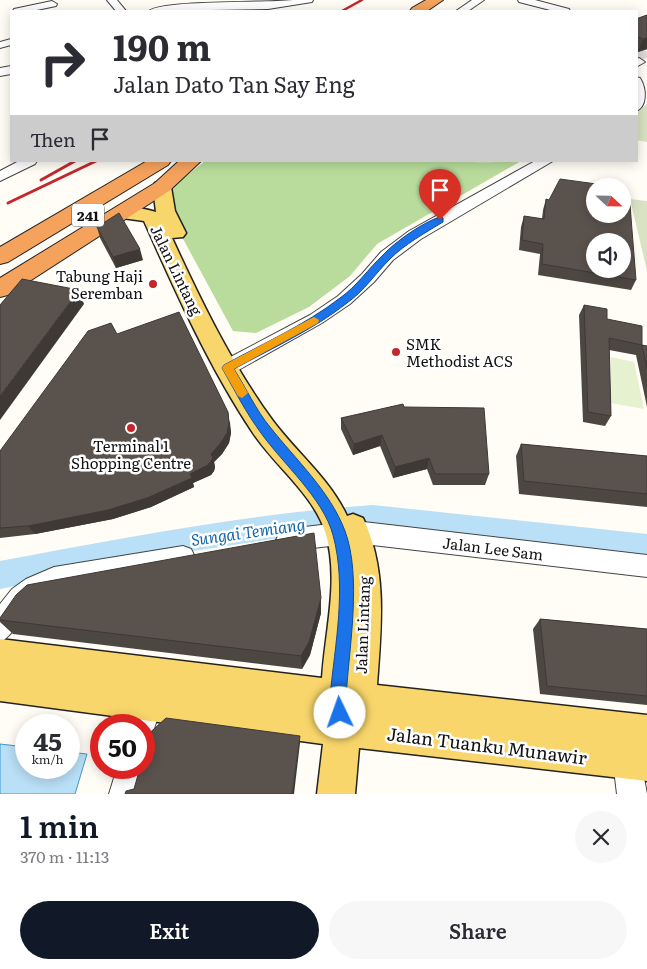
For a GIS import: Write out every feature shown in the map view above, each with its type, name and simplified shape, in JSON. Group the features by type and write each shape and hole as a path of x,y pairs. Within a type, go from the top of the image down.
{"highway":[{"path":"419,10 436,0"},
{"path":"431,10 448,0"},
{"name":"241","path":"0,257 159,162"},
{"name":"241","path":"0,269 174,162"},
{"path":"0,289 162,187 190,162"}],"main road":[{"name":"Jalan Lintang","path":"162,187 162,204 169,237 190,300 233,365 264,428 340,518 363,562 365,598 346,708 336,794"},
{"name":"Jalan Lintang","path":"122,213 143,214 152,217 169,237"},
{"name":"Jalan Tuanku Munawir","path":"0,655 346,708 636,773"},
{"name":"Jalan Tuanku Munawir","path":"0,684 145,714 346,708 647,733"}],"street":[{"path":"159,10 197,3 221,9 308,0"},
{"path":"464,10 479,0"},
{"path":"523,0 556,10 567,0"},
{"path":"24,10 53,5"},
{"path":"0,177 28,162"},
{"path":"233,365 316,319 344,300 368,278 387,256 415,235 544,162"},
{"name":"Jalan Lee Sam","path":"267,544 340,518 647,566"},
{"path":"0,630 9,612 24,593 54,578 209,553"},
{"path":"124,794 128,779"}],"green space":[{"path":"647,104 647,142 638,140 638,112"},
{"path":"204,162 519,162 377,244 350,276 309,307 256,333 233,331 162,200 167,191"},
{"path":"631,199 647,201 647,271 631,203"},
{"path":"611,357 634,362 644,409 610,403"}],"water":[{"path":"0,744 15,746 15,779 80,779 75,794 0,794"},
{"path":"80,753 87,754 80,777"}],"building":[{"path":"647,15 647,38 638,37 638,18"},
{"path":"560,179 586,183 586,223 631,223 631,218 636,280 624,278 631,278 631,233 586,233 586,271 542,264 543,244 522,240 524,216 544,219 546,199 549,200"},
{"path":"119,213 140,249 113,257 97,227"},
{"path":"22,279 79,290 0,396 0,305"},
{"path":"584,305 607,309 607,319 642,326 642,345 609,338 611,416 588,412"},
{"name":"Terminal 1 Shopping Centre","path":"179,312 228,412 229,423 227,433 211,454 213,458 208,465 190,474 192,478 147,498 108,510 28,526 0,528 0,451 88,331 111,323 117,334"},
{"path":"642,345 647,346 647,368"},
{"path":"403,404 404,407 484,408 489,474 435,474 429,458 395,467 382,435 354,444 341,418"},
{"path":"521,444 647,456 647,494 524,481"},
{"path":"314,533 321,598 309,642 301,656 0,620 16,595 27,585"},
{"path":"540,619 647,629 647,696 547,686"},
{"path":"166,718 300,736 292,794 125,794 126,791 134,789 137,779 155,779 155,728"}],"waterway":[{"name":"Sungai Temiang","path":"0,575 174,541 304,522 373,517 647,547"}],"tunnel":[{"path":"638,56 647,51"}],"railway":[{"path":"344,10 362,0"},
{"path":"41,180 73,162"},
{"path":"8,203 94,162"}],"slow traffic":[{"path":"242,393 228,368 314,320"}],"place":[{"name":"Tabung Haji Seremban","path":"153,284"},
{"name":"SMK Methodist ACS","path":"396,352"},
{"name":"Terminal 1 Shopping Centre","path":"131,428"}],"route":[{"path":"340,713 338,697 346,596 346,563 339,532 324,502 264,428 246,402 228,368 316,319 344,300 368,278 387,256 415,235 440,220"}]}
